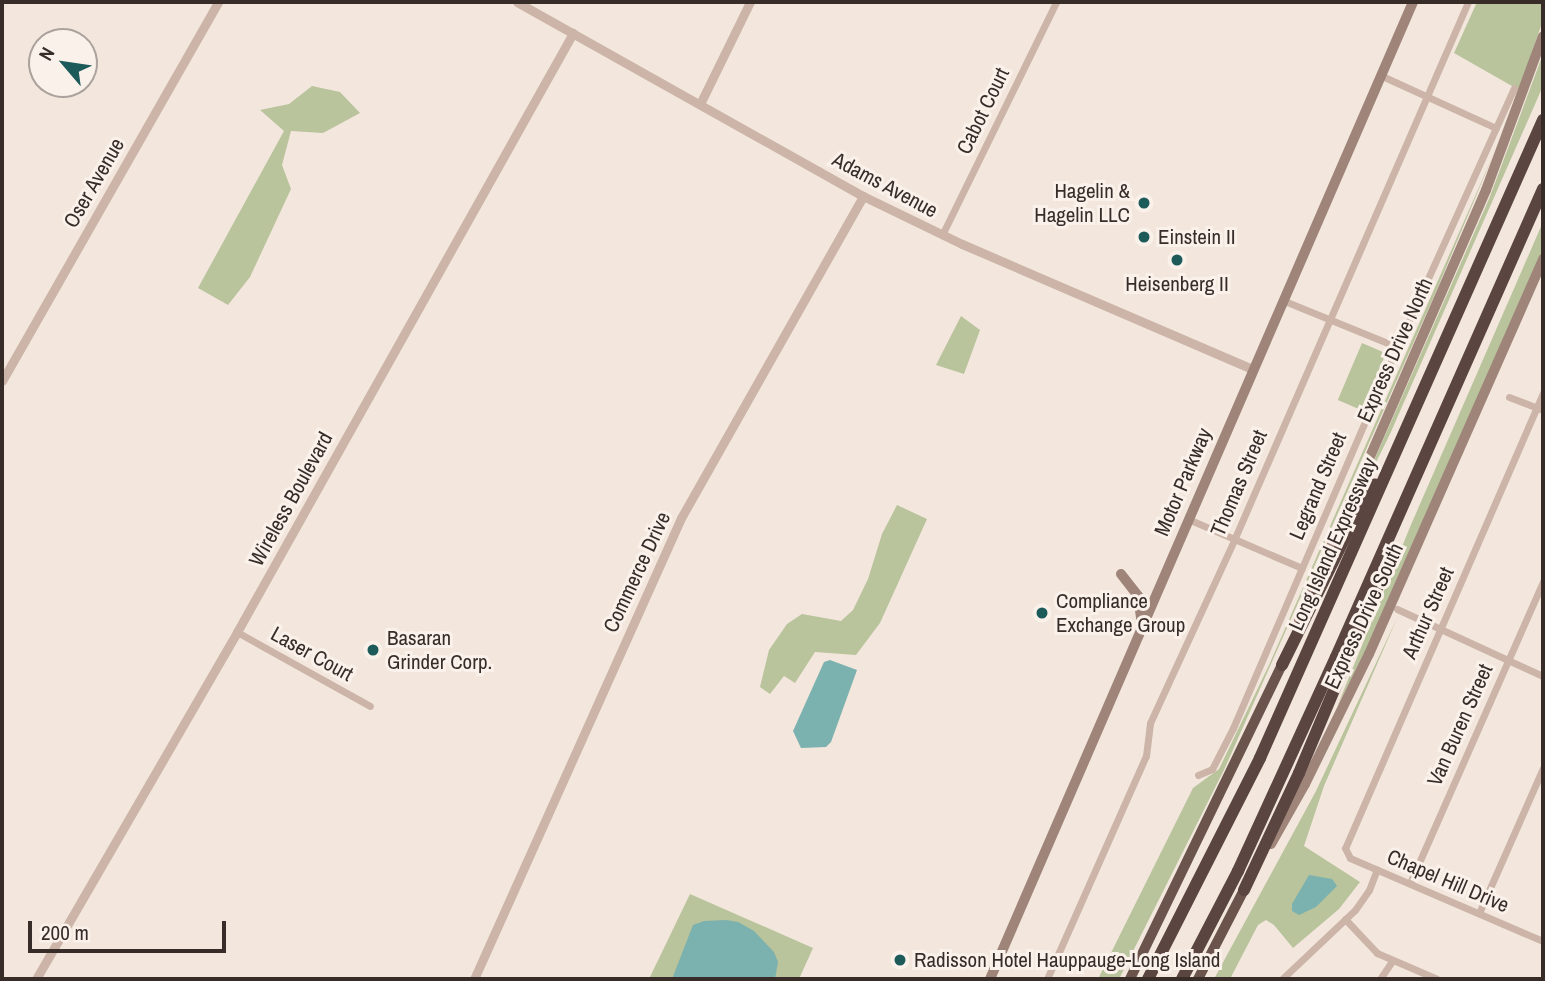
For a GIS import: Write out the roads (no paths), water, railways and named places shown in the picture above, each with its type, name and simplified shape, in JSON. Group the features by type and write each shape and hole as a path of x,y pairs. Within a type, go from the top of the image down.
{"highway":[{"name":"Long Island Expressway","path":"1148,979 1260,758 1543,120"},
{"path":"1182,979 1238,871 1543,190"},
{"path":"1282,665 1365,498 1386,470"},
{"path":"1244,890 1294,785 1379,584 1402,505"},
{"name":"Express Drive North","path":"1130,979 1282,665"},
{"name":"Express Drive South","path":"1198,979 1244,890"}],"main road":[{"name":"Motor Parkway","path":"990,979 1413,2"},
{"name":"Express Drive North","path":"1282,665 1308,596 1486,190 1543,36"},
{"name":"Express Drive South","path":"1244,890 1300,794 1359,675 1543,259"},
{"path":"1121,574 1139,600 1142,625"}],"street":[{"name":"Oser Avenue","path":"2,381 218,2"},
{"name":"Adams Avenue","path":"517,2 863,196 942,235 1252,369"},
{"path":"700,104 750,2"},
{"name":"Cabot Court","path":"942,235 1056,2"},
{"name":"Thomas Street","path":"1047,979 1146,756 1150,723 1234,540 1468,2"},
{"name":"Wireless Boulevard","path":"36,979 237,632 573,33"},
{"path":"1382,76 1496,128"},
{"name":"Legrand Street","path":"1198,775 1212,769 1233,729 1397,347 1514,89"},
{"name":"Commerce Drive","path":"474,979 681,518 863,196"},
{"path":"1282,300 1397,347"},
{"name":"Arthur Street","path":"1345,848 1540,409 1543,393"},
{"path":"1509,397 1540,409"},
{"path":"1188,519 1302,568"},
{"name":"Van Buren Street","path":"1410,883 1543,581"},
{"path":"1397,609 1543,676"},
{"name":"Laser Court","path":"237,632 370,706"},
{"path":"1479,913 1543,768"},
{"name":"Chapel Hill Drive","path":"1345,848 1350,858 1543,941"},
{"path":"1283,979 1363,901 1377,869"},
{"path":"1345,919 1377,953 1437,979"},
{"path":"1380,979 1392,961"}],"water":[{"path":"830,660 857,670 831,742 826,747 801,748 793,731 824,662"},
{"path":"1309,875 1332,879 1337,886 1316,907 1299,915 1292,911 1292,904"},
{"path":"704,921 738,922 754,931 774,952 778,962 775,979 672,979 693,925"}],"place":[{"name":"Hagelin & Hagelin LLC","path":"1144,203"},
{"name":"Einstein II","path":"1144,237"},
{"name":"Heisenberg II","path":"1177,260"},
{"name":"Compliance Exchange Group","path":"1042,613"},
{"name":"Basaran Grinder Corp.","path":"373,650"},
{"name":"Radisson Hotel Hauppauge-Long Island","path":"900,960"}]}
